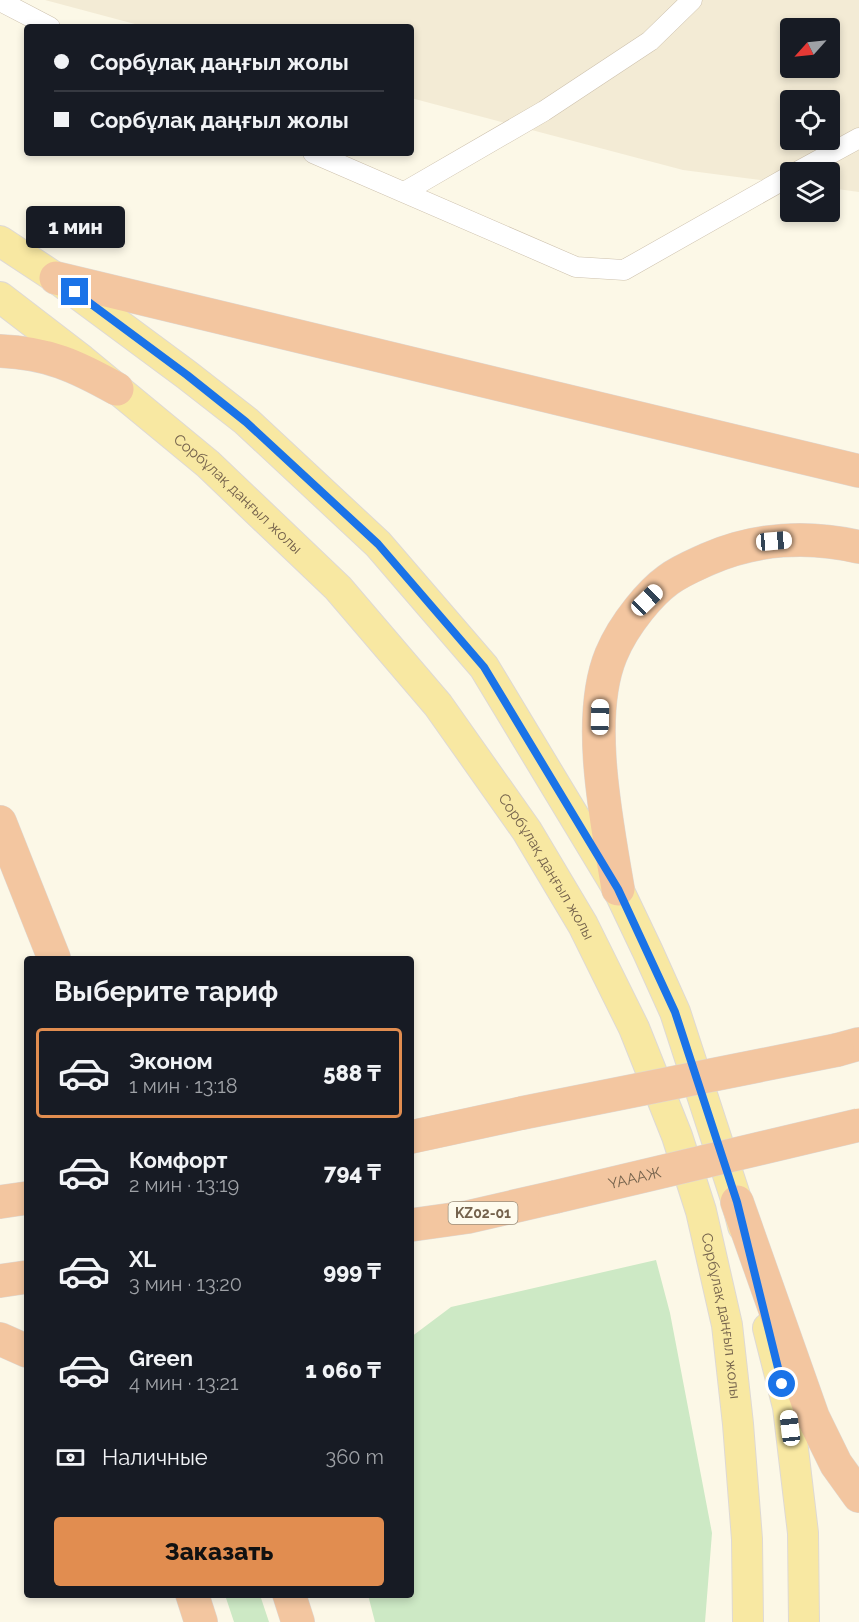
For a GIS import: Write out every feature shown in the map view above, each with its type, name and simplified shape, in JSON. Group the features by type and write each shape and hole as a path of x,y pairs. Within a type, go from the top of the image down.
{"highway":[{"path":"56,278 859,471"},
{"path":"0,351 26,352 55,359 78,368 117,389"},
{"path":"618,889 603,795 600,698 610,657 624,627 668,580 728,550 761,542 787,540 819,541 859,547"},
{"path":"0,822 53,956"},
{"path":"427,1130 848,1047"},
{"name":"ҮАААЖ","path":"414,1225 468,1217 859,1125"},
{"path":"0,1202 24,1198"},
{"path":"737,1202 813,1417 836,1464 859,1496"},
{"path":"414,1242 468,1217"},
{"path":"0,1281 24,1277"},
{"path":"0,1339 24,1350"},
{"path":"193,1598 201,1622"},
{"path":"290,1598 298,1622"}],"main road":[{"path":"4,243 56,278 187,375 246,422 378,544 484,667 618,889 675,1012 737,1202 788,1407 803,1533 804,1622"},
{"path":"0,282 8,280 15,272 16,262 4,243"},
{"name":"Сорбұлақ даңғыл жолы","path":"0,297 208,464 338,588 438,705 526,831 583,925 634,1028 677,1136 701,1211 727,1325 747,1539 748,1622"}],"street":[{"path":"406,192 544,111 650,41 692,0"},
{"path":"0,1 44,24"},
{"path":"815,162 859,138"},
{"path":"320,156 576,267 624,270 780,182"}],"shaded area":[{"path":"45,0 859,0 859,192 840,189 840,162 780,162 780,183 683,170 414,99 414,24 135,24"}],"green space":[{"path":"656,1260 670,1313 712,1533 705,1622 375,1622 369,1598 414,1598 414,1335 451,1307"},
{"path":"226,1598 261,1598 269,1622 234,1622"}],"route":[{"path":"75,292 246,422 378,544 484,667 618,889 675,1012 737,1202 782,1384"}]}
